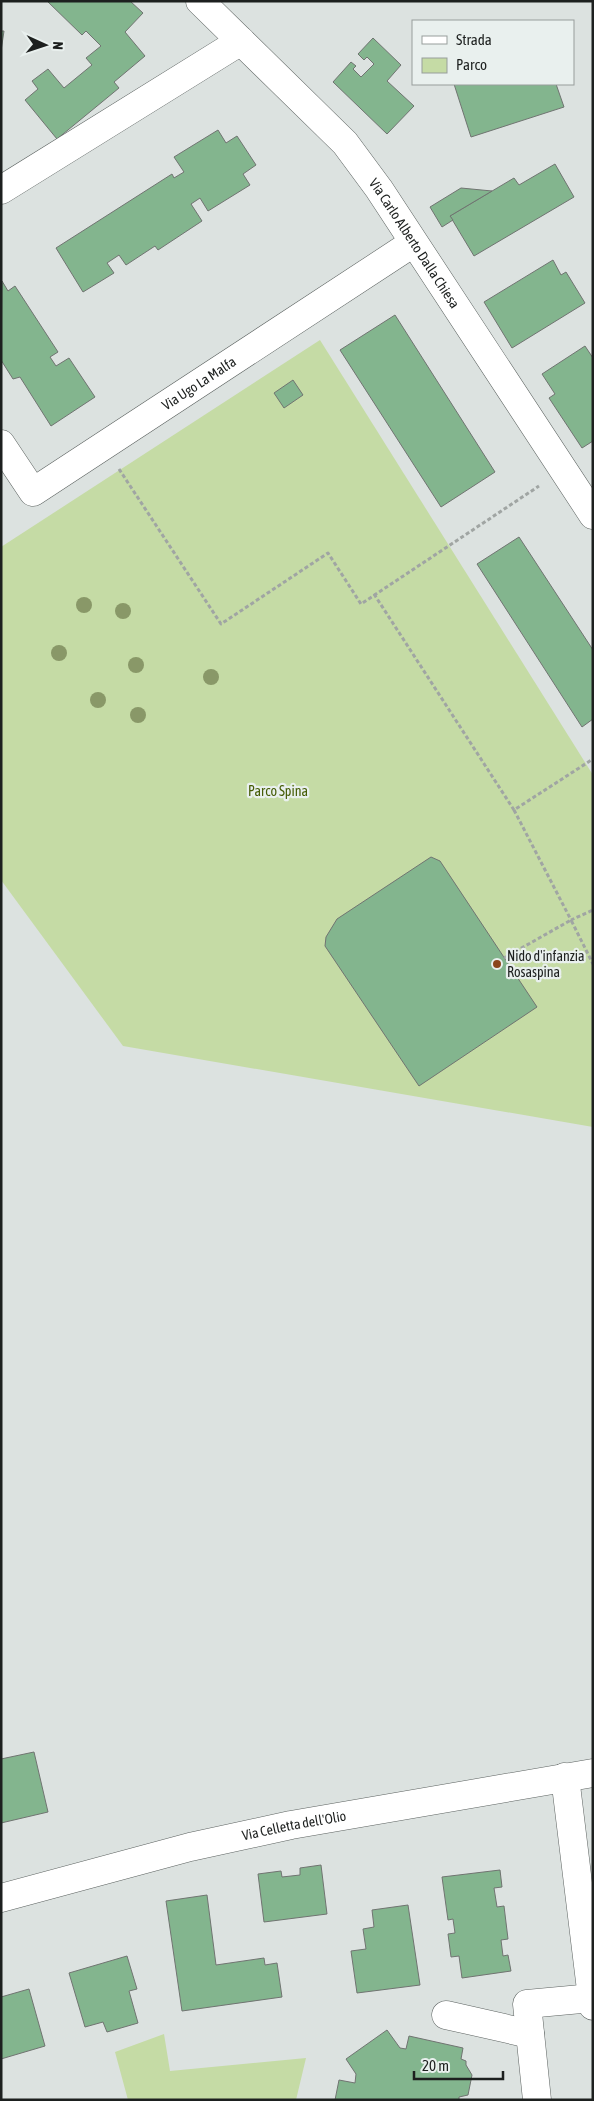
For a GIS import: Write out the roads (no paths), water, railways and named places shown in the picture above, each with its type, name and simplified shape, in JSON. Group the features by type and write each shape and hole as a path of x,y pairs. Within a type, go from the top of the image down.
{"street":[{"name":"Via Carlo Alberto Dalla Chiesa","path":"200,1 345,143 379,188 593,515"},
{"path":"1,190 241,41"},
{"name":"Via Ugo La Malfa","path":"1,444 33,492 413,242"},
{"name":"Via Celletta dell'Olio","path":"1,1898 190,1847 291,1825 593,1773"},
{"path":"537,2100 527,2004 592,2002 590,1960 565,1777"},
{"path":"446,2015 530,2034"}],"place":[{"name":"Nido d'infanzia Rosaspina","path":"497,964"}],"park label":[{"name":"Parco Spina","path":"278,791"}]}
